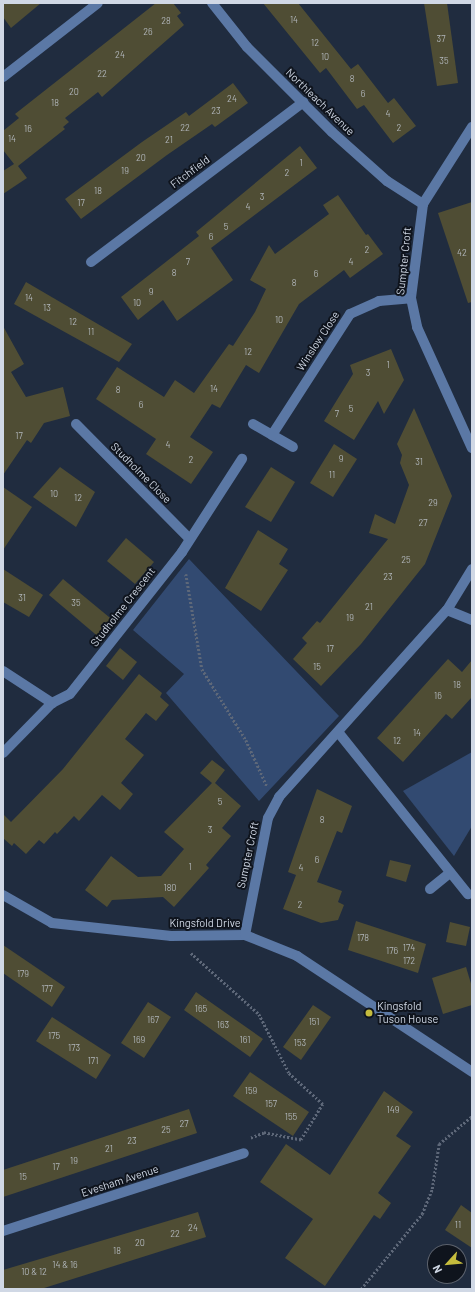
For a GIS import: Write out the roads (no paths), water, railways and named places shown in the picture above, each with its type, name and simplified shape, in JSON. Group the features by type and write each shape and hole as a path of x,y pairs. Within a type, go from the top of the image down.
{"street":[{"path":"3,77 98,3"},
{"name":"Northleach Avenue","path":"212,3 247,47 303,102 387,181 423,204"},
{"name":"Fitchfield","path":"91,262 303,102"},
{"name":"Sumpter Croft","path":"472,127 469,142 444,166 423,204 411,298 418,327 469,428 472,448"},
{"name":"Winslow Close","path":"272,435 350,314 379,301 411,298"},
{"name":"Studholme Close","path":"76,424 189,538"},
{"path":"253,424 293,447"},
{"name":"Studholme Crescent","path":"3,753 52,703 70,694 173,562 242,459"},
{"name":"Sumpter Croft","path":"245,935 268,818 279,797 447,610 472,570"},
{"path":"447,610 472,620"},
{"path":"3,671 52,703"},
{"path":"338,732 468,894"},
{"path":"430,889 450,873"},
{"name":"Kingsfold Drive","path":"3,895 52,923 171,936 245,935 297,956 472,1072"},
{"name":"Evesham Avenue","path":"3,1232 244,1153"}],"place":[{"name":"Kingsfold Tuson House","path":"369,1013"}]}
